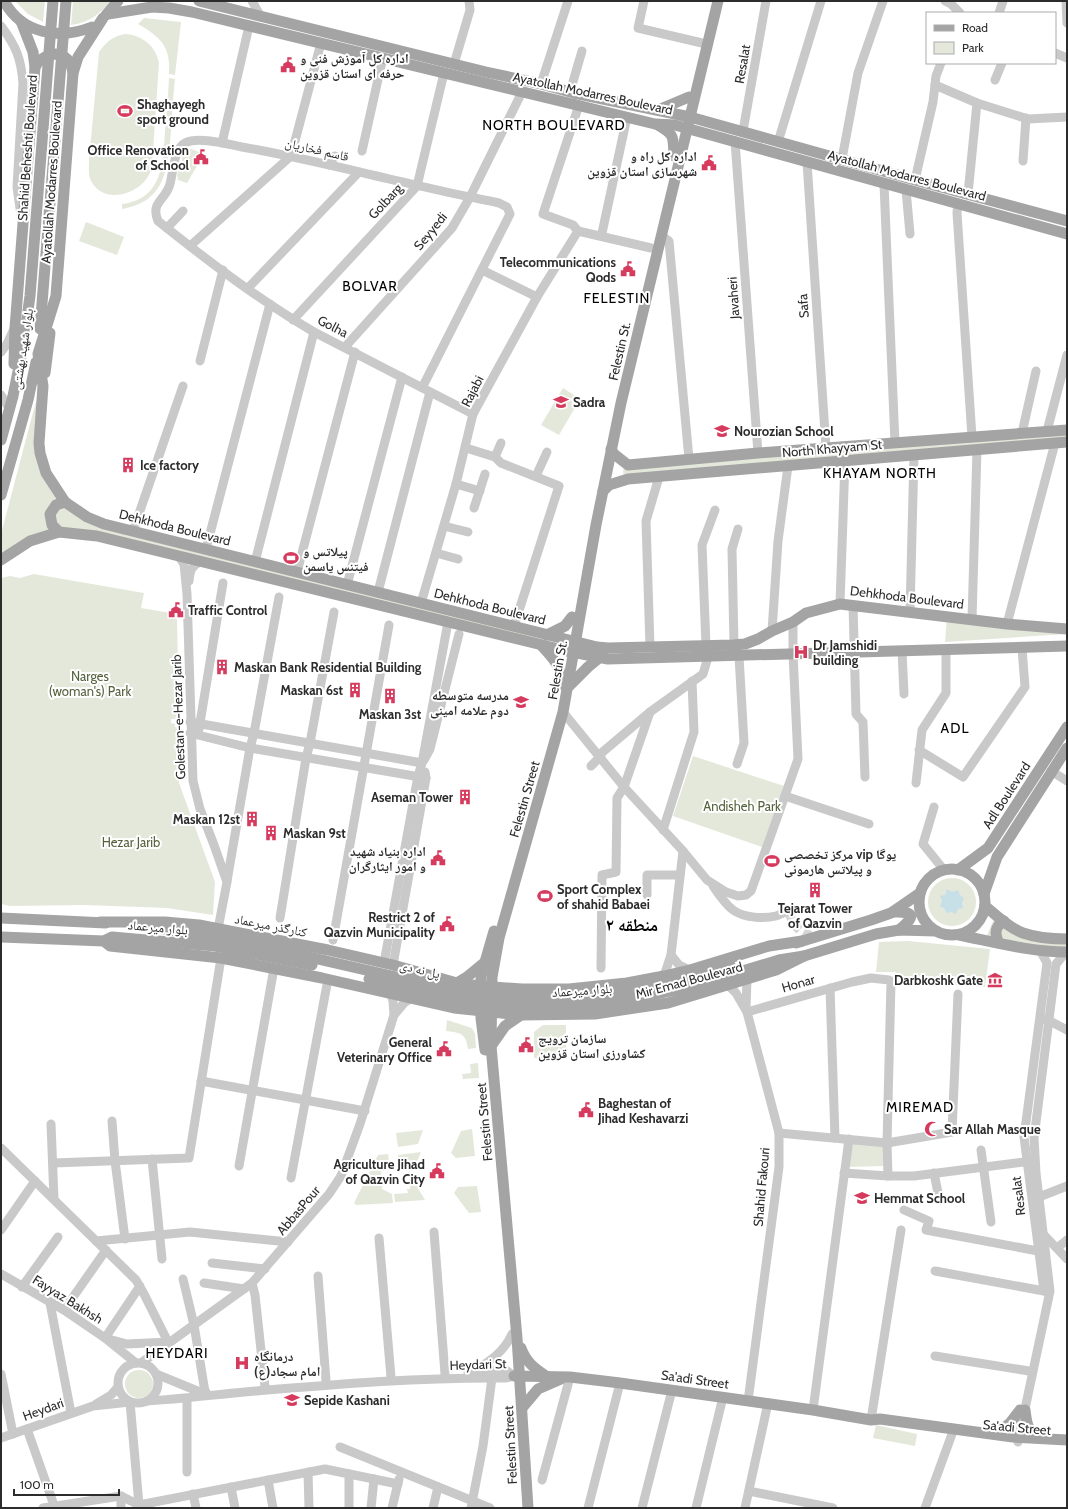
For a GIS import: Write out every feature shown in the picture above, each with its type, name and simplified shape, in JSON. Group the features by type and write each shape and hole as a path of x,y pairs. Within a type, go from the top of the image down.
{"main road":[{"name":"بلوار شهید بهشتی","path":"1,440 13,396 23,346 30,296 53,1"},
{"name":"بلوار شهید بهشتی","path":"1,495 28,400 38,354 66,1"},
{"path":"4,3 21,21 32,28 42,32 64,34 79,32 92,27 106,16 118,1"},
{"path":"150,1 169,8"},
{"name":"Ayatollah Modarres Boulevard","path":"200,1 541,84 607,111 655,124 712,122 915,180 1062,219"},
{"name":"Felestin St.","path":"561,711 608,431 651,248 687,123 702,43 713,1"},
{"name":"Felestin St.","path":"692,97 718,1"},
{"name":"Ayatollah Modarres Boulevard","path":"38,354 56,296 73,73 78,57 106,16 152,7 169,8 249,26 383,57 522,92 657,110 708,134 1062,233"},
{"path":"13,396 15,328 35,67 34,52 21,21"},
{"path":"35,67 38,60 45,56 62,56 70,62 73,73"},
{"path":"657,110 692,97 712,122"},
{"path":"607,111 644,111 687,123 756,135"},
{"path":"655,124 669,131 673,136 677,156"},
{"path":"677,156 694,140 708,134"},
{"name":"Felestin St.","path":"576,617 611,449 661,235 677,156"},
{"path":"851,162 856,169 851,174"},
{"path":"1062,219 1051,220 1050,224 1062,233"},
{"path":"43,386 56,296"},
{"name":"Dehkhoda Boulevard","path":"38,354 43,386 38,435 40,453 46,473 65,502 87,517 104,524 547,635 599,658 615,659 707,651 745,644 793,622 806,613 840,604 1007,624 1067,629"},
{"name":"North Khayyam St","path":"628,465 758,453 1067,430"},
{"name":"North Khayyam St","path":"603,491 609,485 628,479 1067,442"},
{"path":"611,449 614,454 628,465 624,468 623,472 624,477 628,479"},
{"path":"59,532 51,524 50,514 56,505 65,502"},
{"name":"Dehkhoda Boulevard","path":"1,560 30,541 59,532 97,536 540,644 597,647 650,647 707,651 739,656 1067,646"},
{"path":"547,635 565,626 576,617 586,635 597,647"},
{"path":"1028,647 1067,642"},
{"path":"540,644 560,669 566,686 599,658"},
{"name":"Felestin Street","path":"526,1490 522,1477 517,1376 491,1046 486,1012 484,963 561,711"},
{"name":"Felestin Street","path":"485,987 561,711"},
{"name":"Adl Boulevard","path":"958,870 988,848 1067,727"},
{"name":"Adl Boulevard","path":"984,894 997,856 1067,748"},
{"path":"944,870 958,870 970,874 979,883 984,894 985,906 982,916 968,931 947,935 936,931 928,924 922,915 919,904 920,893 929,878 944,870"},
{"name":"Mir Emad Boulevard","path":"486,1012 591,987 627,984 664,976 690,970 769,946 802,941 893,912 920,893"},
{"path":"985,906 1004,921 1023,932 1049,938 1067,939"},
{"path":"893,912 906,912 911,916 910,920 899,930"},
{"name":"بلوار میرعماد","path":"1,918 100,922 141,926 209,936 277,949 311,961"},
{"path":"999,943 996,937 996,931 999,925 1004,921"},
{"name":"کنارگذر میرعماد","path":"100,922 165,922 218,929 328,950 458,983 485,987"},
{"name":"Mir Emad Boulevard","path":"485,987 523,1002 589,1014 631,1009 668,1003 728,985 776,970 804,956 876,934 899,930 936,931"},
{"path":"958,934 1040,950 1066,952"},
{"name":"بلوار میرعماد","path":"1,937 104,941 112,937 215,946 311,961"},
{"path":"104,941 110,946 221,958 328,979 454,1008 486,1012"},
{"name":"بلوار میرعماد","path":"523,1002 594,996 660,986 691,978 776,951 802,941"},
{"name":"بلوار میرعماد","path":"523,1002 580,1006 630,1000 693,986 779,960 804,956"},
{"name":"پل نه دی","path":"311,961 457,991 523,1002"},
{"path":"454,1008 464,1004 469,996 467,991 458,983 468,977 484,963"},
{"path":"491,1046 523,1002"},
{"path":"454,1008 463,1012 472,1019 483,1033"},
{"name":"Felestin Street","path":"486,1012 483,1033 514,1336"},
{"path":"514,1336 529,1364 546,1376"},
{"name":"Felestin Street","path":"517,1376 522,1408 527,1476 526,1490"},
{"name":"Sa'adi Street","path":"517,1376 568,1377 620,1383 813,1410 872,1420 880,1419 996,1434 1016,1440 1067,1440"},
{"path":"522,1408 538,1389 552,1381 568,1377"},
{"path":"996,1434 1023,1410 1028,1428 1031,1432 1044,1439"},
{"name":"Sa'adi Street","path":"872,1420 880,1425 952,1434 1067,1444"},
{"path":"526,1490 528,1508"}],"street":[{"path":"252,1 261,17"},
{"path":"454,64 470,10 469,1"},
{"path":"541,84 568,1"},
{"path":"644,1 638,28 702,43"},
{"name":"Resalat","path":"743,131 766,1"},
{"path":"778,142 821,1"},
{"path":"851,162 858,73 883,1"},
{"path":"1000,12 1003,1"},
{"path":"1066,1 1067,23"},
{"path":"949,2 958,12"},
{"path":"1,26 12,41 22,68 23,83 17,187 23,224"},
{"path":"222,144 249,26"},
{"path":"190,246 291,156 321,43"},
{"path":"582,51 574,98 543,214 573,225 578,231 651,248"},
{"path":"1056,53 1067,58"},
{"path":"362,150 383,57"},
{"path":"915,180 941,64"},
{"path":"994,80 1002,64"},
{"name":"Golbarg","path":"294,320 417,186 444,73"},
{"path":"935,85 977,103 1026,118 1067,116"},
{"name":"Seyyedi","path":"345,347 452,228 470,197 522,92"},
{"path":"968,194 977,103"},
{"path":"602,233 628,117"},
{"path":"1023,161 1026,118"},
{"name":"قاسم فخاریان","path":"155,208 170,187 178,149 183,143 189,141 210,141 291,156 417,186 499,203 507,207 510,214 482,270"},
{"name":"Javaheri","path":"735,141 758,453"},
{"path":"329,165 336,156"},
{"name":"Safa","path":"807,162 826,448"},
{"path":"248,288 359,172"},
{"path":"884,184 895,443"},
{"path":"906,190 910,234"},
{"path":"958,203 957,213 972,437"},
{"name":"Golha","path":"155,208 158,221 190,246 294,320 314,332 473,414"},
{"path":"167,228 183,211"},
{"name":"Rajabi","path":"421,603 466,448 473,414 537,297 578,231"},
{"path":"661,235 669,241 690,459"},
{"path":"200,361 223,270"},
{"path":"378,592 426,390 482,270 537,297"},
{"path":"206,549 270,304"},
{"path":"1,352 15,328"},
{"path":"255,562 314,332"},
{"path":"297,572 355,352"},
{"path":"1047,431 1067,355"},
{"path":"1022,433 1036,371"},
{"path":"347,585 402,377"},
{"path":"133,531 182,386"},
{"path":"1,395 9,408"},
{"path":"495,457 501,443"},
{"path":"1007,624 1055,443"},
{"path":"466,448 495,457 501,463 559,486 514,626"},
{"path":"972,619 978,450"},
{"path":"536,476 547,452"},
{"path":"910,612 914,455"},
{"path":"840,604 845,461"},
{"path":"772,631 778,541 788,466"},
{"path":"474,508 485,474"},
{"path":"650,647 646,521 659,477"},
{"path":"456,484 480,491"},
{"path":"591,766 600,756 650,712 703,674 707,651 702,545 715,510"},
{"path":"444,526 468,532"},
{"path":"734,645 732,549 738,528"},
{"path":"436,553 458,560"},
{"path":"179,556 184,564 187,594"},
{"path":"187,594 191,570 200,562"},
{"path":"223,583 200,724 194,734 250,748 422,777"},
{"name":"Golestan-e-Hezar Jarib","path":"187,594 190,722 194,734 193,781 200,809 227,882 218,929"},
{"path":"227,882 250,748 279,597"},
{"path":"853,605 853,652 856,714 863,722 865,777"},
{"path":"280,918 306,758 334,612"},
{"path":"388,964 422,777 422,763 448,622"},
{"path":"561,711 600,756 624,787 683,851 707,880 726,892 738,896 746,895 751,891 798,759 793,622"},
{"path":"333,940 389,624"},
{"path":"422,763 430,749 459,634"},
{"path":"920,750 963,777 1025,687 1028,647"},
{"path":"916,783 922,730 946,693 946,650"},
{"path":"902,651 904,694"},
{"path":"737,764 744,743 739,656"},
{"path":"663,830 694,732 692,681"},
{"path":"601,968 602,876 616,872 617,798 624,787 650,712"},
{"path":"190,722 422,763"},
{"path":"1051,771 1067,781"},
{"path":"786,796 869,824"},
{"path":"934,807 924,844 944,870"},
{"path":"664,976 671,955 683,851"},
{"path":"647,895 647,875 680,875"},
{"path":"710,882 724,902 735,912 754,917 766,918 777,916 788,911"},
{"name":"Resalat","path":"1040,950 1047,963 1044,1019"},
{"name":"Resalat","path":"1016,1440 1050,1291 1039,1197 1024,1137 1044,1019 1056,964 1066,952"},
{"path":"671,955 680,966 690,970"},
{"path":"53,1163 188,1158 221,958"},
{"path":"239,1166 274,968"},
{"name":"Honar","path":"747,1012 871,978 889,980 891,982 887,1143"},
{"path":"290,1178 328,979"},
{"path":"747,979 747,1012"},
{"name":"Shahid Fakouri","path":"728,985 736,993 747,1012 779,1133 779,1167 748,1401"},
{"path":"830,988 835,1138"},
{"path":"391,994 394,1015"},
{"path":"779,1133 887,1143 952,1132 958,994"},
{"path":"394,1015 406,1001 410,999"},
{"name":"AbbasPour","path":"138,1363 252,1283 329,1194 341,1176 365,1110 394,1015"},
{"path":"1044,1019 1067,1030"},
{"path":"201,1081 365,1110"},
{"path":"112,1121 115,1161 125,1239"},
{"path":"51,1124 54,1199"},
{"path":"813,1410 849,1140"},
{"path":"887,1143 888,1176"},
{"path":"1,1148 136,1280 140,1286 168,1342 127,1344 105,1338 140,1286"},
{"path":"981,1150 991,1222"},
{"path":"152,1159 162,1259"},
{"path":"844,1173 914,1176 1031,1161"},
{"name":"Resalat","path":"1023,1410 1044,1291 1038,1250 1031,1161"},
{"path":"934,1173 939,1198"},
{"path":"1,1230 35,1181"},
{"path":"1039,1197 1067,1186"},
{"path":"904,1210 929,1221 926,1230 1038,1250"},
{"path":"872,1420 901,1230"},
{"path":"96,1241 190,1232 288,1242"},
{"path":"434,1232 445,1374"},
{"path":"1044,1235 1067,1259"},
{"path":"22,1287 58,1237"},
{"path":"379,1238 391,1377"},
{"path":"1057,1248 1067,1240"},
{"path":"64,1310 106,1250"},
{"path":"212,1263 265,1269"},
{"path":"935,1271 1044,1291"},
{"name":"Fayyaz Bakhsh","path":"1,1274 64,1310 138,1363"},
{"path":"318,1276 326,1381"},
{"path":"183,1279 194,1325 202,1394"},
{"path":"204,1283 244,1289"},
{"path":"252,1283 256,1295 265,1387"},
{"path":"50,1302 71,1413"},
{"path":"474,1372 498,1354 514,1336"},
{"path":"119,1350 125,1368"},
{"path":"935,1356 1029,1370"},
{"path":"139,1505 130,1402 121,1393 118,1387 119,1376 125,1368 138,1363 147,1365 156,1374 202,1394"},
{"name":"Heydari St","path":"202,1394 326,1381 506,1370 517,1376"},
{"path":"1,1374 13,1434"},
{"path":"147,1401 156,1392 158,1386 156,1374"},
{"name":"Heydari St","path":"202,1394 420,1379 506,1378 517,1376"},
{"path":"542,1480 568,1377"},
{"path":"472,1505 492,1378"},
{"path":"588,1508 620,1383"},
{"path":"93,1406 111,1395 118,1387"},
{"path":"642,1508 672,1390"},
{"path":"93,1406 130,1402 136,1403 187,1399 202,1394"},
{"path":"696,1508 723,1397"},
{"path":"187,1399 187,1472"},
{"path":"745,1508 768,1404"},
{"name":"Heydari","path":"1,1438 93,1406"},
{"path":"27,1429 55,1507"},
{"path":"925,1508 952,1434"},
{"path":"340,1447 438,1487 472,1505 490,1508"},
{"path":"43,1508 83,1505 120,1496 139,1505 325,1469 398,1484"},
{"path":"392,1508 401,1471"},
{"path":"308,1472 309,1508"},
{"path":"349,1474 349,1508"},
{"path":"371,1508 374,1479"},
{"path":"268,1480 273,1508"},
{"path":"231,1487 235,1508"},
{"path":"433,1508 438,1487"},
{"path":"749,1491 800,1505 831,1508"},
{"path":"194,1494 196,1508"},
{"path":"120,1496 121,1508"}],"green space":[{"path":"15,1 45,1 43,22 28,14"},
{"path":"73,1 111,1 102,10 88,20 71,25"},
{"path":"144,18 181,22 175,75 169,74 168,57 163,44 153,34 138,24"},
{"name":"Shaghayegh sport ground","path":"125,34 137,37 147,42 155,51 159,63 152,166 149,175 143,183 135,189 115,195 106,194 97,189 91,181 89,174 89,160 99,52 110,40"},
{"path":"169,78 175,79 166,170 156,191 148,199 137,205 122,209 122,204 136,201 146,195 158,178 163,155"},
{"path":"186,147 204,154 187,183 178,180 177,175 182,161 183,150"},
{"path":"86,222 124,237 117,255 79,241"},
{"path":"43,386 40,412 47,475 87,517 546,640 545,642 59,532 1,560 1,534 35,405"},
{"path":"563,388 580,399 559,435 541,425"},
{"path":"1067,430 1067,442 624,477 623,471 624,468"},
{"path":"34,574 144,593 141,608 171,613 177,619 179,716 176,716 175,719 171,719 171,723 175,724 175,727 179,728 179,783 215,882 213,915 167,908 85,905 10,906 1,904 1,578 10,576 20,578"},
{"path":"947,618 1066,634 945,642"},
{"name":"Andisheh Park","path":"693,756 784,786 762,847 673,816"},
{"path":"952,878 961,880 969,885 974,893 976,902 974,911 969,919 961,924 952,926 943,924 935,919 930,911 928,902 930,893 935,885 943,880"},
{"path":"994,913 1023,933 1067,939 1067,952 985,940 993,921"},
{"path":"908,941 990,949 985,987 895,982 896,972 876,972 879,942"},
{"path":"447,1020 472,1028 475,1034 476,1048 468,1049 466,1040 462,1035 446,1031"},
{"path":"543,1025 566,1025 566,1057 534,1058 534,1032"},
{"path":"478,1063 479,1078 463,1079 462,1074 471,1073 470,1064"},
{"path":"472,1129 475,1156 456,1158 451,1153 461,1131"},
{"path":"423,1130 418,1144 398,1147 396,1133"},
{"path":"852,1142 883,1145 883,1166 848,1167"},
{"path":"421,1152 414,1169 411,1170 398,1159 398,1155"},
{"path":"388,1154 389,1161 381,1170 382,1189 392,1194 393,1203 356,1205 354,1203 378,1155"},
{"path":"410,1179 417,1179 418,1188 425,1200 395,1202 394,1194 408,1193 407,1189 410,1189"},
{"path":"477,1186 481,1212 469,1213 454,1193 458,1187"},
{"path":"139,1370 149,1374 153,1384 149,1394 139,1398 129,1394 125,1384 129,1374"},
{"path":"876,1425 917,1434 915,1446 873,1438"}],"water":[{"path":"947,889 952,892 958,890 960,895 964,898 962,903 963,908 958,909 956,914 951,912 946,913 945,909 940,906 942,901 940,896 945,895"}],"tunnel":[{"path":"788,911 792,921 801,932 816,935"}],"place":[{"name":"اداره کل آموزش فنی و حرفه ای استان قزوین","path":"288,65"},
{"name":"Shaghayegh sport ground","path":"125,111"},
{"name":"Office Renovation of School","path":"201,157"},
{"name":"اداره کل راه و شهرسازی استان قزوین","path":"709,163"},
{"name":"Telecommunications Qods","path":"628,269"},
{"name":"Sadra","path":"561,402"},
{"name":"Nourozian School","path":"722,431"},
{"name":"Ice factory","path":"128,465"},
{"name":"پیلاتس و فیتنس یاسمن","path":"291,558"},
{"name":"Traffic Control","path":"176,610"},
{"name":"Dr Jamshidi building","path":"801,652"},
{"name":"Maskan Bank Residential Building","path":"222,667"},
{"name":"Maskan 6st","path":"355,690"},
{"name":"Maskan 3st","path":"390,696"},
{"name":"مدرسه متوسطه دوم علامه امینی","path":"521,702"},
{"name":"Aseman Tower","path":"465,797"},
{"name":"Maskan 12st","path":"252,819"},
{"name":"Maskan 9st","path":"271,833"},
{"name":"اداره بنیاد شهید و امور ایثارگران","path":"438,858"},
{"name":"مرکز تخصصی vip یوگا و پیلاتس هارمونی","path":"772,861"},
{"name":"Tejarat Tower of Qazvin","path":"815,890"},
{"name":"Sport Complex of shahid Babaei","path":"545,896"},
{"name":"Restrict 2 of Qazvin Municipality","path":"447,924"},
{"name":"Darbkoshk Gate","path":"995,980"},
{"name":"سازمان ترویج کشاورزی استان قزوین","path":"526,1045"},
{"name":"General Veterinary Office","path":"444,1049"},
{"name":"Baghestan of Jihad Keshavarzi","path":"586,1110"},
{"name":"Sar Allah Masque","path":"932,1129"},
{"name":"Agriculture Jihad of Qazvin City","path":"437,1171"},
{"name":"Hemmat School","path":"862,1198"},
{"name":"درمانگاه امام سجاد(ع)","path":"242,1363"},
{"name":"Sepide Kashani","path":"292,1400"}],"district":[{"name":"NORTH BOULEVARD","path":"554,125"},
{"name":"BOLVAR","path":"370,286"},
{"name":"FELESTIN","path":"617,298"},
{"name":"KHAYAM NORTH","path":"880,473"},
{"name":"ADL","path":"955,728"},
{"name":"منطقه ۲","path":"632,925"},
{"name":"MIREMAD","path":"920,1107"},
{"name":"HEYDARI","path":"177,1353"}],"park label":[{"name":"Narges (woman's) Park","path":"90,684"},
{"name":"Hezar Jarib","path":"131,842"}]}
